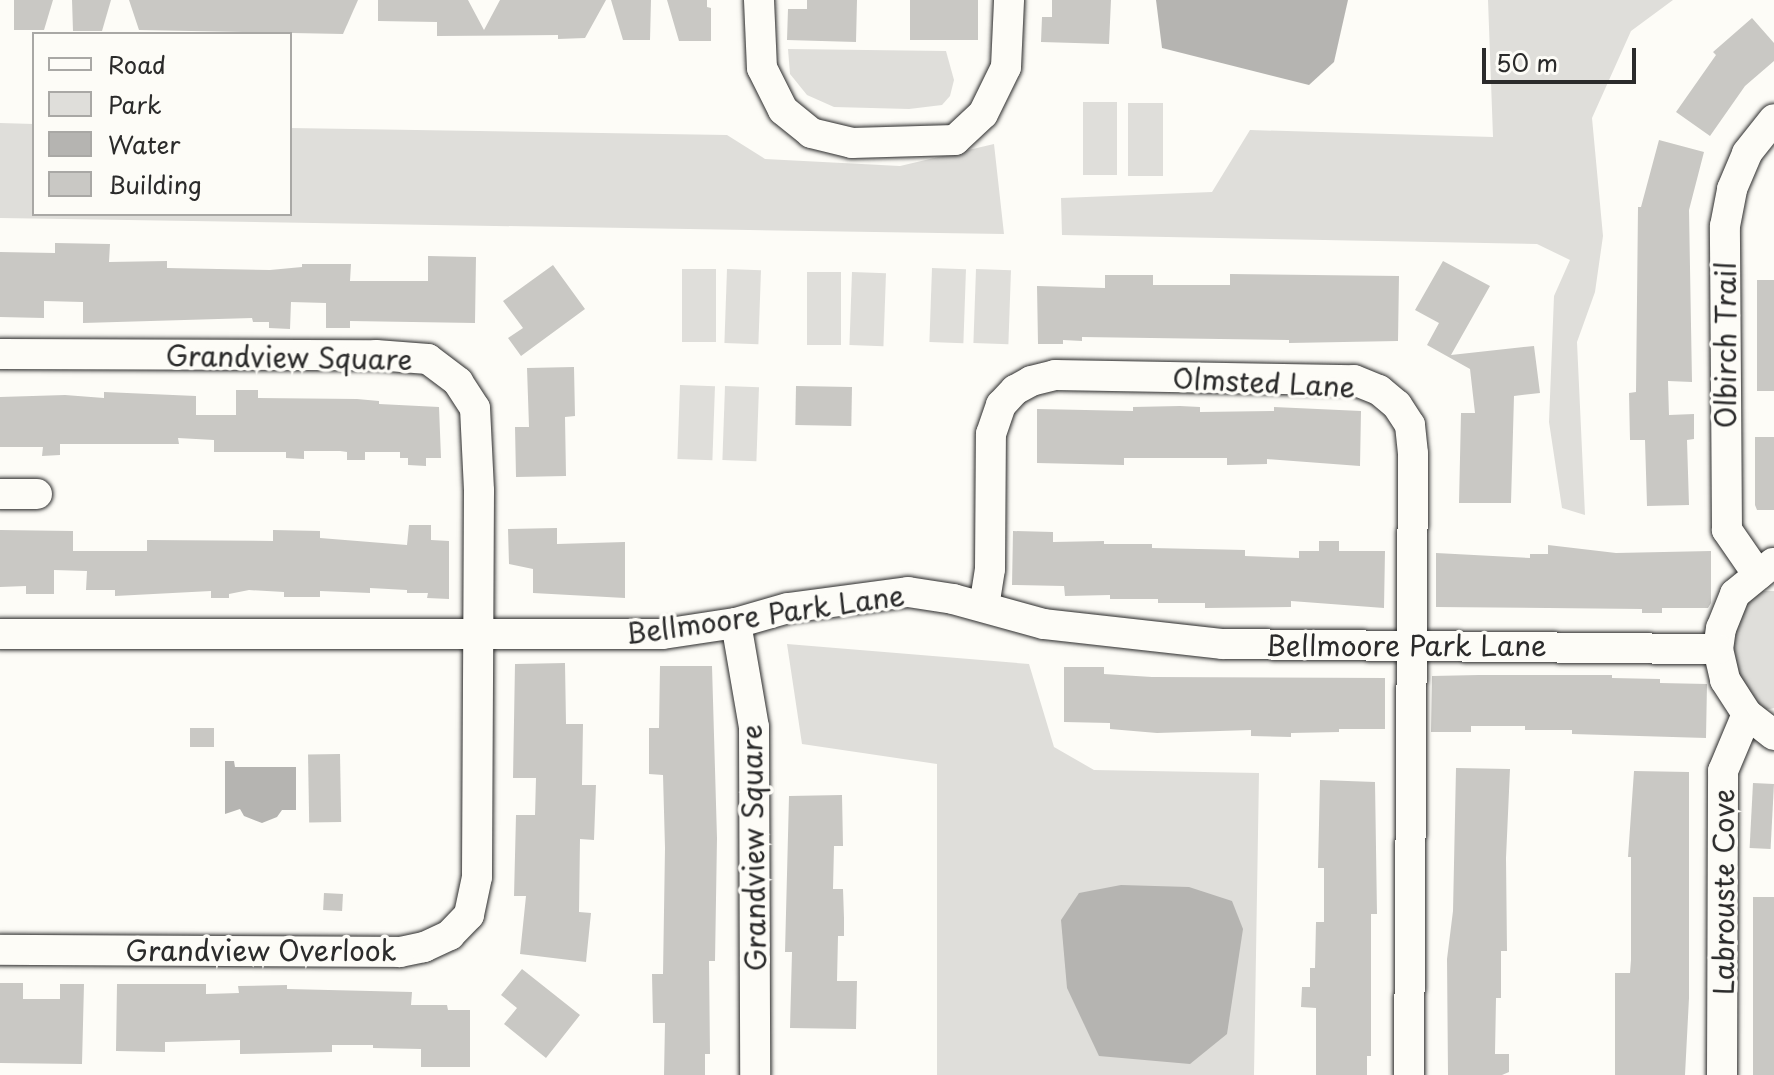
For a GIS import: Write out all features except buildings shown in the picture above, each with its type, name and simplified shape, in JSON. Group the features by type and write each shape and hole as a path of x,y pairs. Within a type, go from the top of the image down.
{"street":[{"path":"759,0 762,68 783,110 811,133 852,143 955,140 983,114 1006,67 1009,0"},
{"name":"Olbirch Trail","path":"1766,568 1727,530 1725,226 1732,189 1747,153 1774,119"},
{"name":"Grandview Square","path":"0,354 376,355 414,356 436,364 458,382 477,416 477,634"},
{"name":"Olmsted Lane","path":"984,607 990,569 991,434 1001,405 1015,390 1055,375 1354,380 1379,390 1397,405 1410,425 1414,644 1409,1075"},
{"path":"0,494 37,494"},
{"path":"1766,568 1735,594 1721,628 1718,649 1725,680 1747,714 1774,735"},
{"name":"Bellmoore Park Lane","path":"0,634 663,634 736,623 788,608 908,592 984,607 1044,624 1222,644 1718,649"},
{"name":"Grandview Square","path":"736,623 754,727 755,1075"},
{"name":"Grandview Overlook","path":"0,950 400,952 424,947 450,935 469,915 477,877 477,634"},
{"name":"Labrouste Cove","path":"1722,1075 1723,771 1747,714"}],"green space":[{"path":"1488,0 1673,0 1631,31 1592,118 1603,236 1595,292 1577,342 1585,515 1562,508 1549,422 1554,296 1570,260 1537,244 1062,235 1061,198 1212,192 1250,130 1493,137"},
{"path":"788,49 946,51 954,80 950,96 942,105 909,109 834,107 807,95 790,74"},
{"path":"1083,102 1117,102 1117,175 1083,175"},
{"path":"1128,103 1163,103 1163,176 1128,176"},
{"path":"0,123 32,124 32,216 292,216 292,128 727,135 765,159 900,166 994,144 1004,234 0,218"},
{"path":"932,268 966,269 963,343 929,342"},
{"path":"682,269 716,269 716,342 682,342"},
{"path":"727,269 761,270 758,344 724,343"},
{"path":"976,269 1011,270 1008,344 973,343"},
{"path":"807,272 841,272 841,345 807,345"},
{"path":"852,272 886,273 883,346 849,345"},
{"path":"680,385 715,386 712,460 677,459"},
{"path":"725,386 759,387 756,461 722,460"},
{"path":"1756,591 1774,591 1774,708 1760,711 1736,674 1730,649 1744,606"},
{"path":"787,644 1029,664 1054,747 1094,770 1259,773 1254,1075 937,1075 937,764 802,744"}],"water":[{"path":"1156,0 1348,0 1334,62 1309,85 1162,48"},
{"path":"225,761 234,761 235,767 296,767 296,810 282,810 277,817 262,823 244,816 240,809 225,814"},
{"path":"1121,885 1189,887 1232,901 1243,929 1227,1034 1190,1064 1099,1056 1067,988 1061,920 1079,893"}]}
